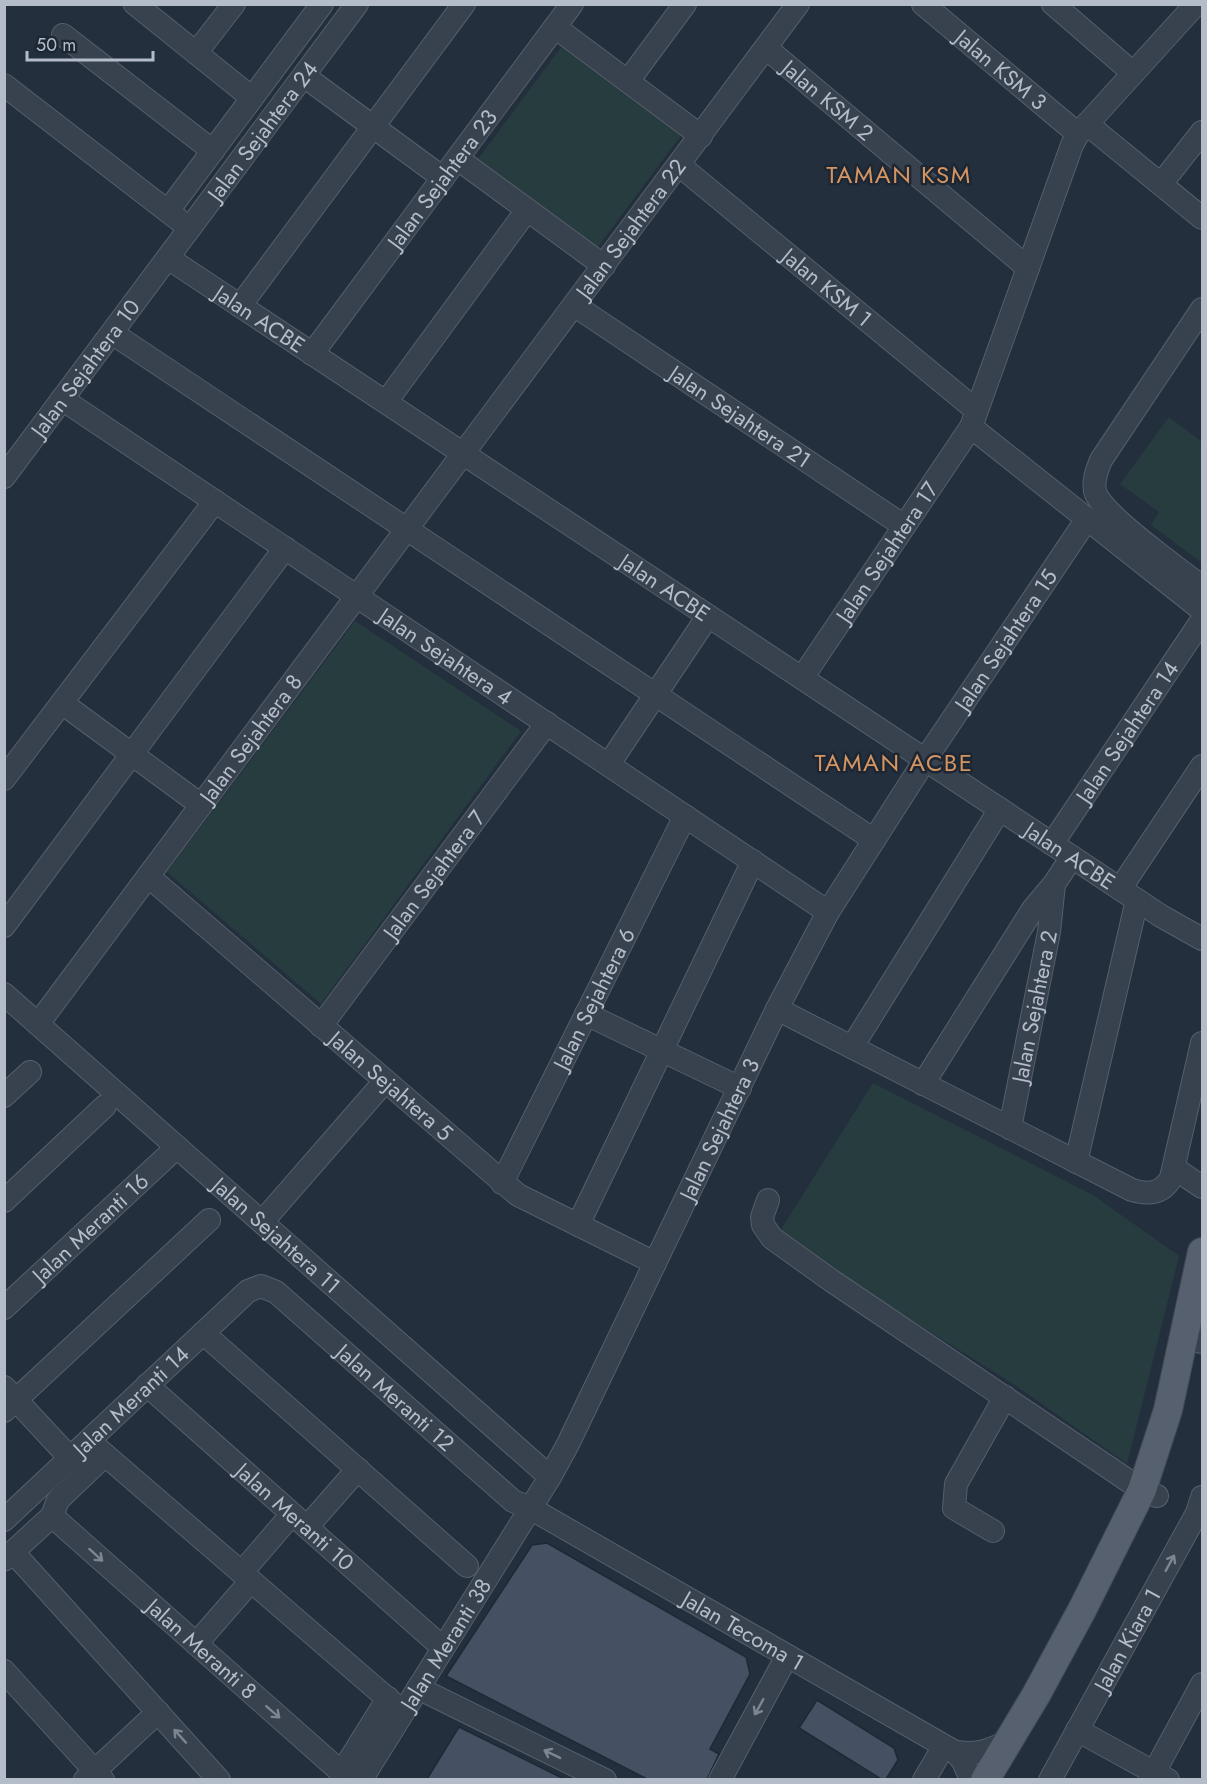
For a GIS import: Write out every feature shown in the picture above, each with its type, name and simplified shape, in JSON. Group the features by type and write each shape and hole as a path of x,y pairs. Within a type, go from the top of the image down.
{"main road":[{"path":"1007,1779 1098,1616 1149,1493 1168,1410 1198,1340 1203,1252"},
{"path":"985,1779 1036,1695 1149,1493"}],"street":[{"path":"196,54 234,4"},
{"path":"168,211 322,4"},
{"name":"Jalan Sejahtera 24","path":"168,258 357,4"},
{"path":"240,306 464,4"},
{"path":"628,81 685,4"},
{"name":"Jalan Sejahtera 22","path":"464,454 798,4"},
{"name":"Jalan KSM 3","path":"923,4 1083,129 1161,184 1203,218"},
{"path":"1053,4 1133,73"},
{"name":"Jalan Sejahtera 17","path":"802,678 973,419 1072,145 1083,129 1133,73 1199,5"},
{"path":"146,8 196,54 252,98"},
{"path":"560,13 628,81 700,136"},
{"name":"Jalan Sejahtera 23","path":"312,354 458,159 560,13"},
{"path":"63,35 213,151"},
{"name":"Jalan KSM 2","path":"766,48 1028,268"},
{"path":"304,76 443,178"},
{"path":"4,85 190,228"},
{"path":"1161,184 1203,132"},
{"path":"458,159 604,266"},
{"name":"Jalan KSM 1","path":"679,165 1087,519 1203,610"},
{"path":"386,402 527,210"},
{"name":"Jalan ACBE","path":"168,258 1129,894 1161,916 1203,958"},
{"name":"Jalan Sejahtera 10","path":"4,477 168,258"},
{"name":"Jalan Sejahtera 21","path":"574,306 904,526"},
{"path":"1203,309 1101,460 1094,482 1102,505 1120,522 1203,587"},
{"path":"112,333 874,840"},
{"name":"Jalan Sejahtera 4","path":"62,399 828,912"},
{"name":"Jalan Sejahtera 8","path":"38,1024 464,454"},
{"path":"4,779 214,501"},
{"name":"Jalan Sejahtera 15","path":"925,760 1087,519"},
{"path":"4,926 285,548"},
{"path":"609,764 708,616"},
{"name":"Jalan Sejahtera 14","path":"1052,844 1203,620"},
{"path":"62,703 201,805"},
{"name":"Jalan Sejahtera 7","path":"321,1026 547,723"},
{"name":"Jalan Sejahtera 3","path":"530,1508 567,1444 777,1009 828,912 925,760"},
{"path":"1077,1162 1129,894 1203,766"},
{"path":"852,1047 1000,809"},
{"name":"Jalan Sejahtera 6","path":"502,1182 685,816"},
{"name":"Jalan Sejahtera 2","path":"923,1084 1033,909 1054,885 1072,857"},
{"path":"578,1225 753,861"},
{"name":"Jalan Sejahtera 5","path":"148,876 502,1182 535,1204 655,1263"},
{"name":"Jalan Sejahtera 2","path":"1010,1128 1049,932 1054,885"},
{"name":"Jalan ACBE","path":"1161,916 1199,930"},
{"name":"Jalan Sejahtera 11","path":"4,994 550,1477"},
{"path":"777,1009 1132,1190 1150,1193 1160,1191 1172,1178 1203,1043"},
{"path":"586,1014 740,1088"},
{"path":"4,1096 30,1072"},
{"path":"262,1222 385,1081"},
{"path":"4,1201 105,1106"},
{"name":"Jalan Meranti 16","path":"4,1308 177,1147"},
{"path":"1174,1167 1203,1187"},
{"path":"768,1200 762,1217 763,1225 772,1238 841,1288 1149,1493"},
{"path":"70,1458 8,1399 209,1220"},
{"name":"Jalan Meranti 14","path":"4,1520 70,1458 97,1448 147,1385 248,1291 261,1286"},
{"name":"Jalan Meranti 12","path":"261,1286 276,1292 513,1501 530,1508"},
{"path":"203,1333 467,1566"},
{"name":"Jalan Meranti 10","path":"147,1385 443,1648"},
{"path":"993,1531 954,1508 956,1484 1005,1397"},
{"path":"219,1779 9,1556 52,1516 58,1500 97,1448 395,1705"},
{"path":"196,1644 246,1576 299,1520 358,1470"},
{"name":"Jalan Meranti 38","path":"351,1777 395,1705 418,1688 530,1508"},
{"name":"Jalan Tecoma 1","path":"530,1508 950,1749"},
{"name":"Jalan Kiara 1","path":"1050,1779 1201,1509"},
{"name":"Jalan Meranti 8","path":"52,1516 351,1777"},
{"path":"720,1779 787,1656"},
{"path":"4,1671 94,1776 158,1712"},
{"path":"1077,1730 1157,1777 1203,1684"},
{"path":"418,1688 597,1778"},
{"path":"950,1749 980,1753 1008,1741"},
{"path":"924,1779 950,1749"},
{"path":"950,1749 963,1761 971,1779"}],"green space":[{"path":"562,46 682,134 597,248 478,159"},
{"path":"1169,417 1202,442 1202,563 1151,525 1159,512 1120,484"},
{"path":"355,621 521,731 321,1004 167,872"},
{"path":"873,1083 1093,1195 1179,1256 1127,1464 1015,1385 777,1236"}],"building":[{"path":"547,1543 746,1657 750,1674 710,1749 719,1754 707,1779 647,1779 446,1676 532,1545"},
{"path":"817,1700 894,1748 898,1760 886,1779 881,1779 799,1728"},
{"path":"459,1727 564,1779 427,1779"}],"district":[{"name":"TAMAN KSM","path":"899,174"},
{"name":"TAMAN ACBE","path":"894,762"}]}
